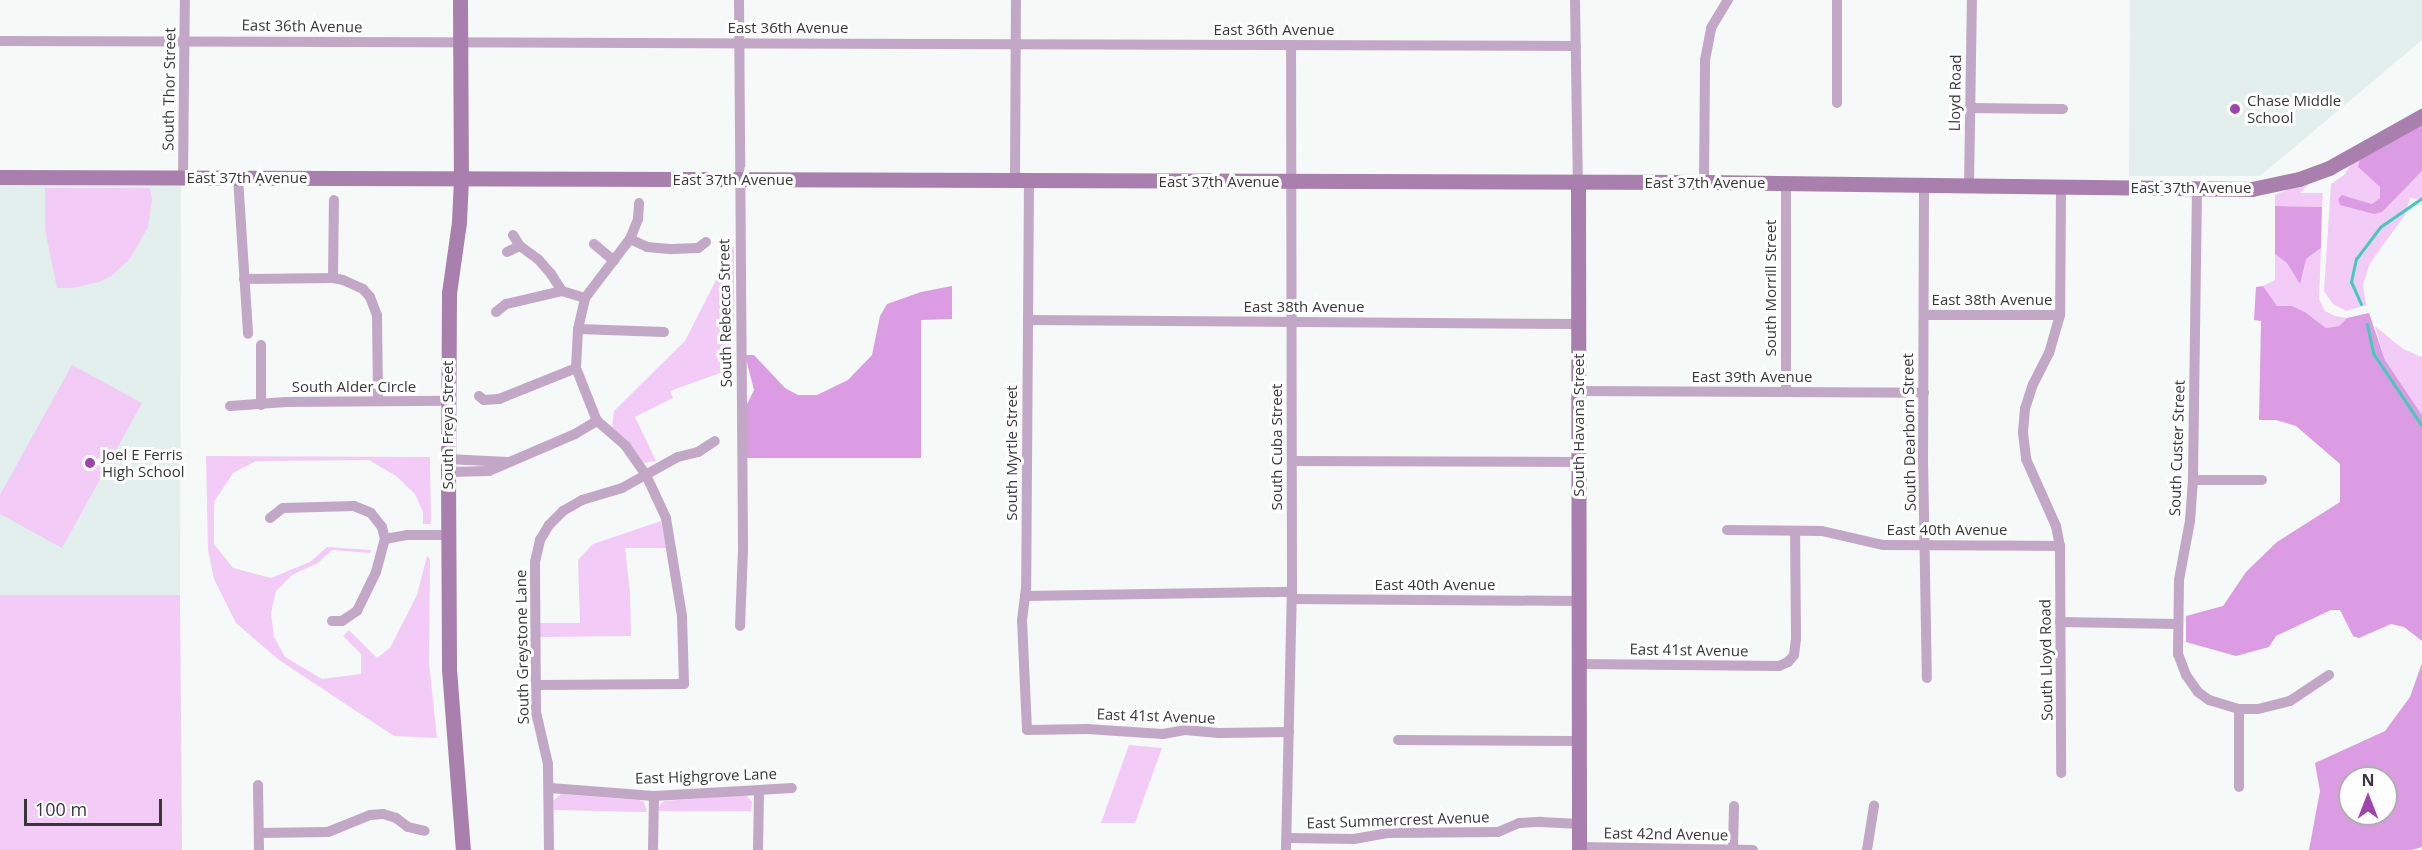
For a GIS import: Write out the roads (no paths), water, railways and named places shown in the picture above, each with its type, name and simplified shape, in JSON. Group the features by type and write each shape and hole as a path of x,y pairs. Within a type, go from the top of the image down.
{"street":[{"name":"South Thor Street","path":"183,178 185,0"},
{"name":"South Freya Street","path":"460,0 459,222 449,293 448,539 449,669 463,850"},
{"name":"South Rebecca Street","path":"738,0 743,538 740,626"},
{"name":"South Myrtle Street","path":"1016,0 1028,320 1025,596 1022,620 1025,725"},
{"name":"South Havana Street","path":"1575,0 1579,324 1579,849"},
{"path":"1704,182 1705,60 1711,28 1728,0"},
{"path":"1837,0 1837,103"},
{"name":"Lloyd Road","path":"1969,186 1972,0"},
{"name":"East 36th Avenue","path":"0,41 1576,46"},
{"name":"South Cuba Street","path":"1287,844 1292,596 1291,45"},
{"path":"1970,108 2063,108"},
{"name":"East 37th Avenue","path":"0,177 1292,183 1704,182 2253,189 2299,179 2329,168 2422,116"},
{"path":"235,178 234,206 239,220 248,333"},
{"name":"South Morrill Street","path":"1786,183 1786,392"},
{"name":"South Dearborn Street","path":"1924,186 1927,678"},
{"name":"South Lloyd Road","path":"2061,187 2060,315 2049,353 2033,384 2025,409 2023,433 2026,459 2056,526 2060,546 2061,773"},
{"name":"South Custer Street","path":"2196,189 2193,480 2190,521 2180,580 2177,624 2178,654 2190,682 2209,700 2239,709"},
{"path":"333,278 334,200"},
{"path":"537,685 684,684 682,616 666,518 646,475 626,446 597,421 576,368 578,329 585,298 630,239 638,219 639,203"},
{"path":"513,235 520,246 538,259 562,291"},
{"path":"630,239 647,247 689,249 698,248 706,242"},
{"path":"594,244 614,261"},
{"path":"507,252 520,246"},
{"path":"244,279 333,278 344,280 363,289 375,306 378,401"},
{"path":"496,312 506,304 562,291 585,298"},
{"name":"East 38th Avenue","path":"1924,315 2060,315"},
{"name":"East 38th Avenue","path":"1028,320 1579,324"},
{"path":"578,329 664,332"},
{"path":"261,345 261,405"},
{"path":"481,401 513,394 576,368"},
{"name":"East 39th Avenue","path":"1579,391 1924,393"},
{"name":"South Alder Circle","path":"230,406 286,402 448,401"},
{"path":"448,465 507,462 575,434 597,421"},
{"name":"South Greystone Lane","path":"549,850 550,788 546,749 536,712 535,562 540,540 549,525 563,511 582,500 622,488 715,441"},
{"path":"1292,461 1579,462"},
{"path":"2193,480 2262,480"},
{"path":"270,518 284,508 292,506 354,506 371,513 382,527 385,539 376,572 357,610 342,621 332,621"},
{"name":"East 40th Avenue","path":"1727,530 1796,531 1846,535 1883,545 2060,546"},
{"name":"East 41st Avenue","path":"1580,664 1779,666 1788,662 1794,655 1796,531"},
{"path":"385,539 396,539 407,535 448,539"},
{"name":"East 40th Avenue","path":"1025,596 1292,596 1579,601"},
{"path":"2060,622 2177,624"},
{"path":"2238,787 2239,709 2265,708 2290,701 2329,675"},
{"name":"East 41st Avenue","path":"1025,725 1027,730 1035,731 1087,729 1163,734 1185,730 1219,734 1289,732"},
{"path":"1398,740 1579,741"},
{"path":"258,785 259,850"},
{"name":"East Highgrove Lane","path":"550,788 654,796 792,788"},
{"path":"758,850 759,790"},
{"path":"653,850 654,796"},
{"path":"1733,849 1734,806"},
{"path":"1867,850 1874,806"},
{"path":"259,833 328,832 370,815 383,814 396,818 408,827 424,831"},
{"name":"East Summercrest Avenue","path":"1287,844 1354,839 1388,833 1498,832 1519,824 1541,822 1579,824"},
{"name":"East 42nd Avenue","path":"1579,849 1753,850"}],"waterway":[{"path":"2361,304 2351,282 2356,259 2380,227 2422,198"},
{"path":"2367,324 2373,353 2422,426"}],"place":[{"name":"Chase Middle School","path":"2235,109"},
{"name":"Joel E Ferris High School","path":"90,463"}]}
